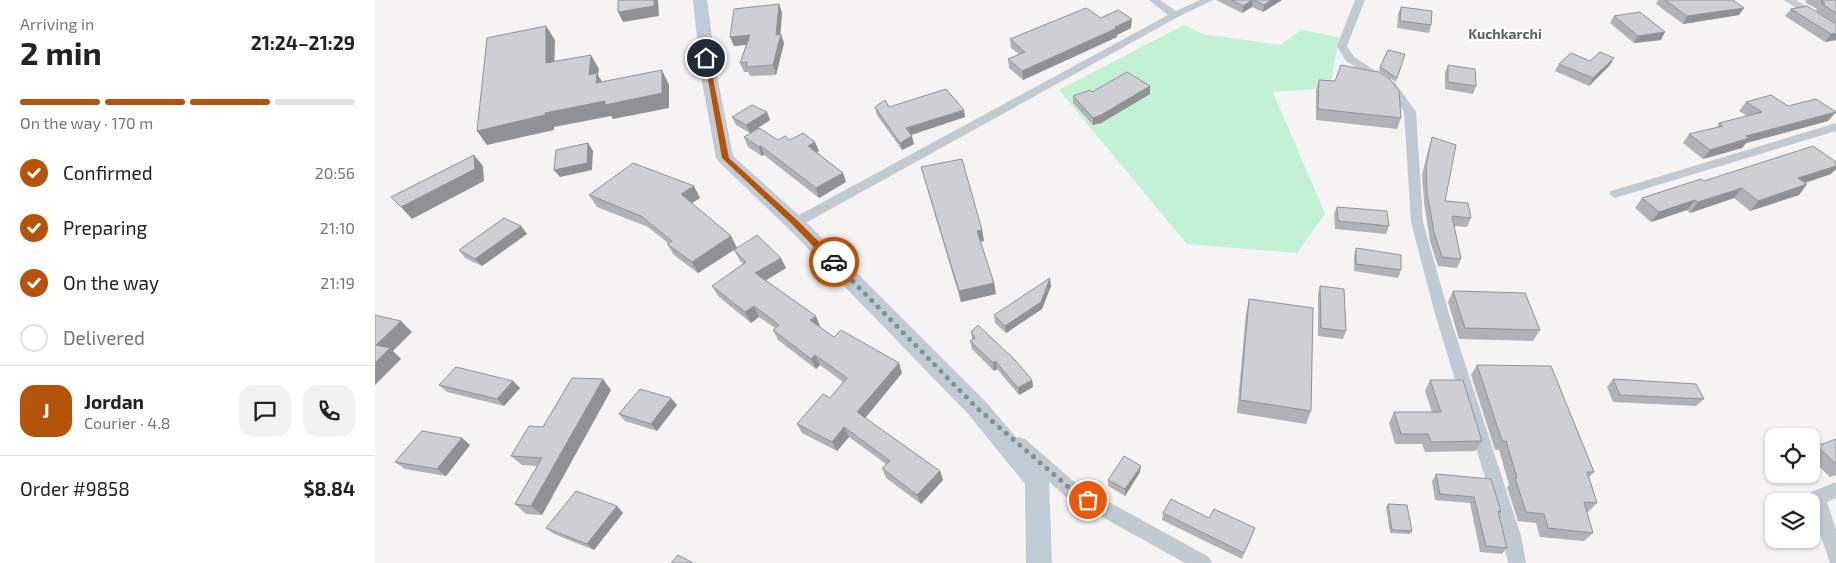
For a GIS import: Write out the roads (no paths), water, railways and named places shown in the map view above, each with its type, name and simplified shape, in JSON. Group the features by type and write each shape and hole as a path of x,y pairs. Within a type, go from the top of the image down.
{"main road":[{"path":"700,0 709,76 725,158 795,223 977,408 1037,480 1039,563"}],"street":[{"path":"1154,0 1175,15"},
{"path":"795,223 1175,15 1208,0"},
{"path":"1360,0 1342,46 1350,58 1392,86 1410,112 1417,222 1442,314 1512,536 1517,563"},
{"path":"1789,0 1836,30"},
{"path":"1615,194 1836,127"},
{"path":"977,408 1073,491 1203,563"},
{"path":"1836,490 1817,498 1836,557"}],"district":[{"name":"Kuchkarchi","path":"1505,34"}]}
